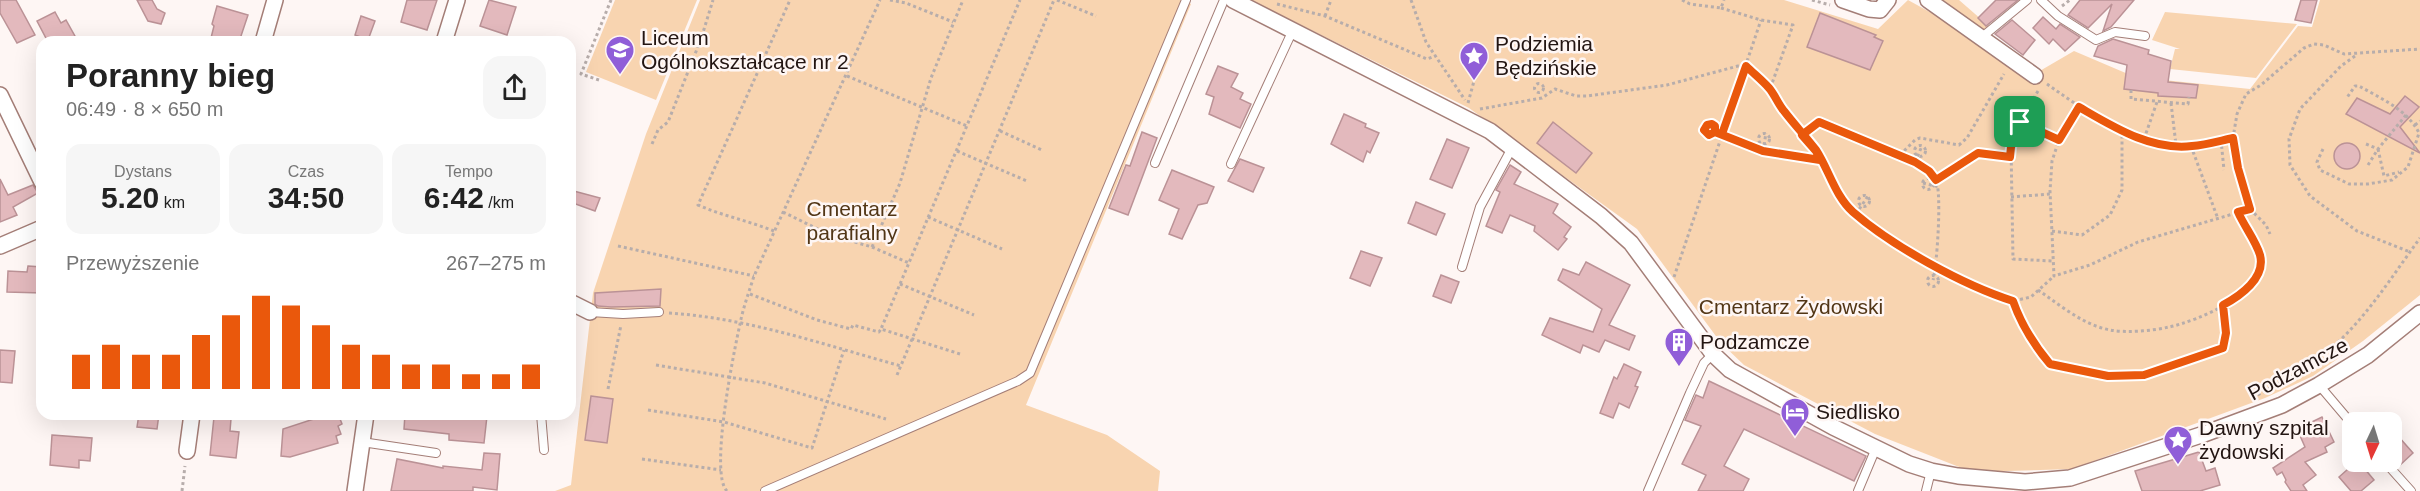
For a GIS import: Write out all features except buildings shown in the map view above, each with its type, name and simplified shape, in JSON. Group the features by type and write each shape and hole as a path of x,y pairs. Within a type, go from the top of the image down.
{"street":[{"path":"265,36 275,0"},
{"path":"446,36 457,0"},
{"name":"Podzamcze","path":"1233,0 1490,131 1601,216 1631,243 1713,354 1730,370 1833,427 1909,464 1931,471 1958,476 2025,482 2070,478 2251,417 2319,385 2376,349 2420,313"},
{"path":"1843,0 1869,9 1880,10 1888,0"},
{"path":"1928,0 2035,76"},
{"path":"0,95 36,170"},
{"path":"0,246 36,231"},
{"path":"576,305 590,312"},
{"path":"187,451 191,420"},
{"path":"355,491 365,420"}],"lane":[{"path":"765,491 1018,381 1030,373 1186,0"},
{"path":"1155,163 1224,0"},
{"path":"1982,37 2027,0"},
{"path":"2041,0 2058,16 2096,40 2115,32 2145,36"},
{"path":"1231,164 1292,32"},
{"path":"1462,267 1480,207 1512,148"},
{"path":"590,312 623,314 659,312"},
{"path":"1648,491 1689,393 1704,363 1713,354"},
{"path":"2319,385 2342,412"},
{"path":"542,420 544,450"},
{"path":"362,442 436,453"},
{"path":"1858,491 1876,448"},
{"path":"1926,491 1931,471"},
{"path":"2394,472 2411,491"}],"path":[{"path":"599,80 581,74 611,0"},
{"path":"652,144 658,130 668,122 701,39 713,0"},
{"path":"774,231 751,222 724,216 698,205 790,0"},
{"path":"728,491 724,488 721,470 724,422 740,322 754,276 880,0"},
{"path":"890,0 906,3 953,22"},
{"path":"872,247 900,183 931,78 963,0"},
{"path":"749,293 834,325 851,329 853,326 879,332 1020,0"},
{"path":"897,375 1056,0 1096,16"},
{"path":"1325,16 1331,0"},
{"path":"1411,0 1426,42 1458,92"},
{"path":"1682,0 1690,4 1721,8 1761,20 1793,25 1770,89"},
{"path":"1721,8 1724,0"},
{"path":"1271,4 1283,4 1325,16 1427,59 1435,56"},
{"path":"1676,272 1761,20"},
{"path":"2270,234 2266,225 2250,209 2238,168 2233,138 2237,114 2246,94 2261,85 2304,48 2314,44 2324,45 2344,54 2357,55 2420,49"},
{"path":"2357,55 2341,66 2300,109 2289,139 2290,165 2310,196 2357,231 2410,252"},
{"path":"1900,155 1920,138 1959,145 1969,135 2013,60"},
{"path":"1482,108 1542,98 1560,89 1582,96 1614,93 1667,85 1738,66 1746,66 1770,89 1779,105 1816,151 1831,181 1856,214 1881,233 1934,265 2013,301 2031,297 2054,276 2090,265 2138,243 2250,209"},
{"path":"847,76 968,126"},
{"path":"2035,76 2079,107 2122,132 2144,139 2176,146 2191,146 2233,138"},
{"path":"1468,103 1474,81"},
{"path":"2323,149 2317,162 2320,170 2349,184 2392,180 2408,167 2416,147 2418,133 2415,125 2406,115 2359,86 2355,86 2346,99"},
{"path":"2131,90 2131,99 2188,104 2189,98"},
{"path":"1542,91 1547,95"},
{"path":"2038,91 2020,122 2011,147 2013,259 2052,261"},
{"path":"2164,97 2164,102"},
{"path":"2144,139 2157,102"},
{"path":"2171,103 2176,146"},
{"path":"2054,276 2050,194 2052,162 2059,140 2079,107"},
{"path":"2368,165 2406,115"},
{"path":"2415,125 2420,121"},
{"path":"1802,135 1819,122 1900,155 1929,171 1939,187 1934,278"},
{"path":"2020,122 2059,140"},
{"path":"1705,128 1763,151 1820,160"},
{"path":"1000,131 1042,150"},
{"path":"2052,231 2082,235 2110,215 2122,190 2122,132"},
{"path":"1763,151 1766,133"},
{"path":"2221,140 2224,170"},
{"path":"2366,144 2378,149"},
{"path":"1915,162 1922,146"},
{"path":"2191,146 2218,219"},
{"path":"2378,149 2384,176 2404,170"},
{"path":"957,151 1027,182"},
{"path":"1936,180 1978,153 2010,157"},
{"path":"1922,183 1939,187"},
{"path":"2011,196 2050,194"},
{"path":"1856,214 1868,196"},
{"path":"783,212 830,234 872,247 909,263"},
{"path":"2038,290 2066,310 2109,330 2134,331 2169,327 2240,296 2253,282 2259,269 2260,256 2238,212"},
{"path":"928,218 1002,249"},
{"path":"2256,404 2256,396 2321,357 2349,331 2385,289 2420,238"},
{"path":"618,246 754,276"},
{"path":"900,284 974,315"},
{"path":"2013,301 2018,315 2035,344 2050,364 2108,376 2143,373 2223,348 2226,333 2223,305"},
{"path":"659,312 698,315 740,322 901,366"},
{"path":"608,389 623,314"},
{"path":"881,328 960,354"},
{"path":"648,410 724,422 812,448 844,350"},
{"path":"2058,367 2059,362"},
{"path":"656,365 765,383 886,419"},
{"path":"182,491 187,451"},
{"path":"642,459 721,470"}],"green space":[{"path":"615,0 697,0 656,100 586,72"},
{"name":"Cmentarz parafialny","path":"700,0 1185,0 1191,4 1026,405 1107,435 1160,471 1158,491 555,491 571,485 593,293 646,134"},
{"name":"Cmentarz Żydowski","path":"1250,0 1784,0 1878,29 1908,0 2038,72 2074,51 2135,77 2250,89 2298,26 2312,27 2320,0 2420,0 2420,295 2363,341 2313,376 2265,398 2072,469 1972,472 1875,434 1744,365 1721,343 1637,229 1469,108"},
{"path":"1936,0 1959,0 1990,27 1982,31"},
{"path":"2165,12 2297,24 2256,78 2170,69 2175,49 2180,49 2152,40"}],"place":[{"name":"Liceum Ogólnokształcące nr 2","path":"620,76"},
{"name":"Podziemia Będzińskie","path":"1474,82"},
{"name":"Podzamcze","path":"1679,368"},
{"name":"Siedlisko","path":"1795,438"},
{"name":"Dawny szpital żydowski","path":"2178,466"}],"route":[{"path":"2020,122 2010,157 1978,153 1936,180 1929,171 1915,162 1819,122 1802,135 1806,140 1816,151 1820,160 1763,151 1722,136 1715,132 1715,126 1712,124 1708,124 1704,130 1709,135 1715,132 1722,134 1746,66 1770,89 1779,105 1806,140 1816,151 1831,181 1853,212 1881,233 1934,265 2013,301 2030,336 2050,364 2108,376 2144,375 2223,348 2226,333 2223,305 2240,296 2253,282 2259,269 2260,256 2238,212 2250,209 2238,168 2233,138 2191,146 2153,142 2122,132 2079,107 2059,140 2020,122"}]}
